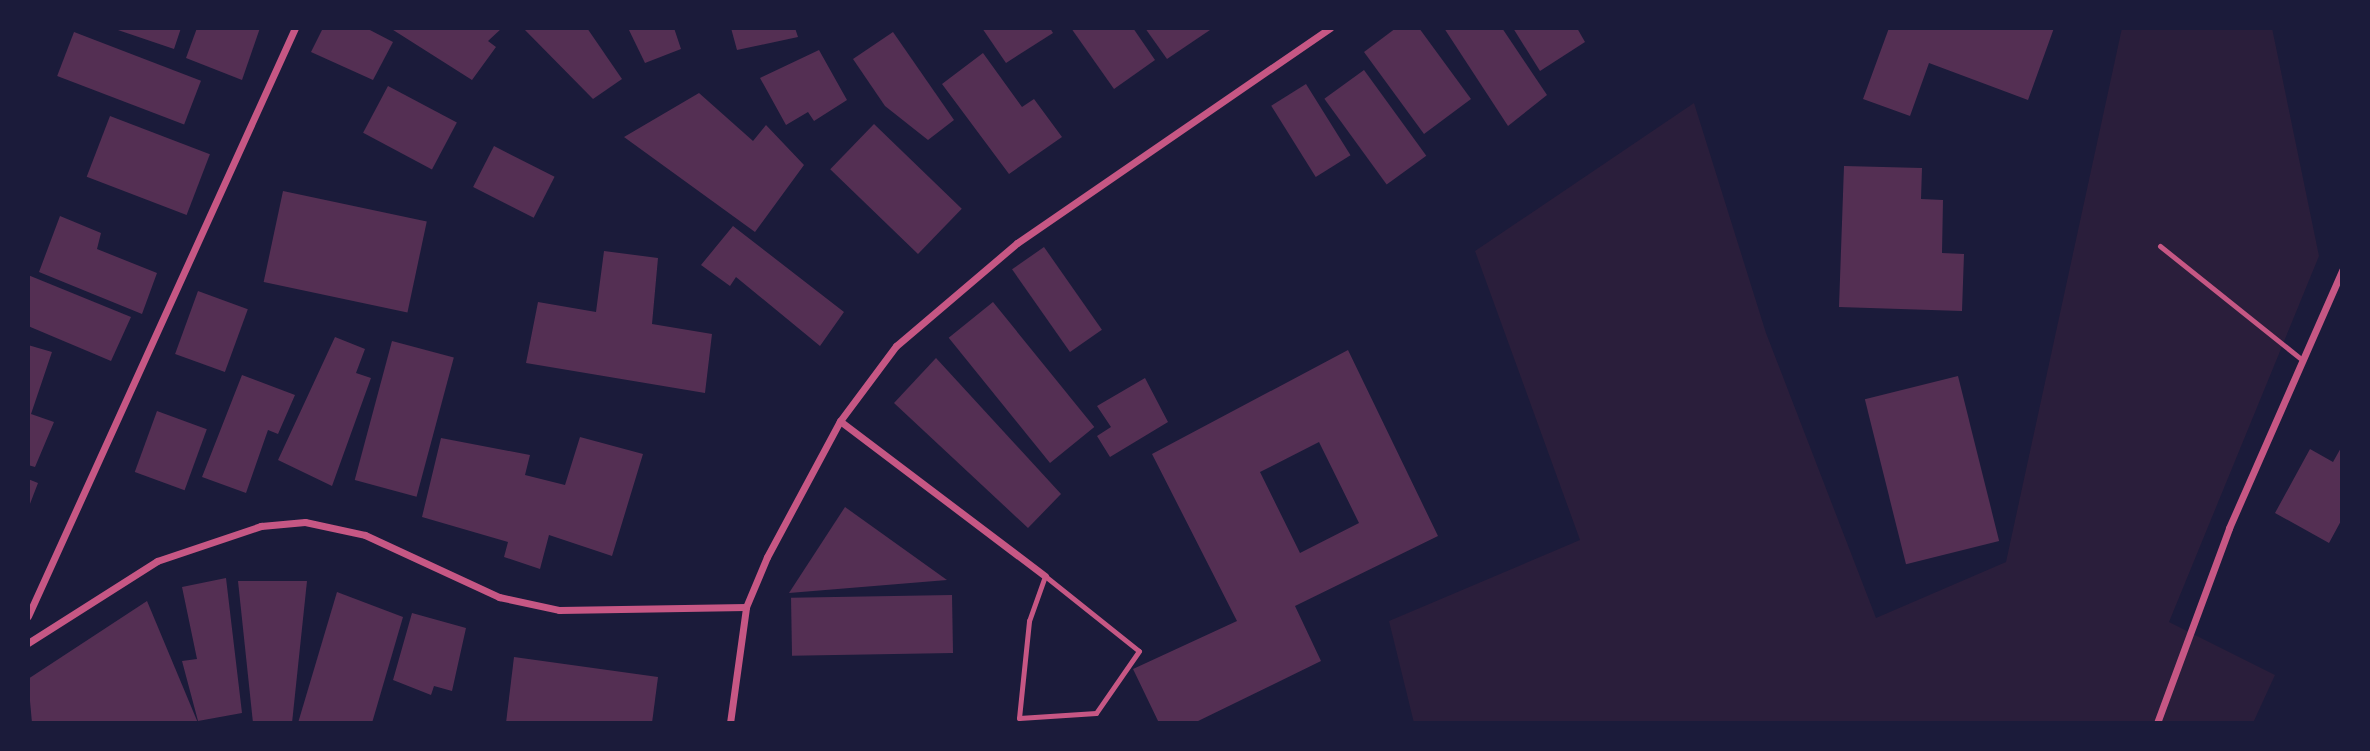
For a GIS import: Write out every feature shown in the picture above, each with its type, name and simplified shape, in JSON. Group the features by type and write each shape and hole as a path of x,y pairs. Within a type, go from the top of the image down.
{"street":[{"path":"28,617 295,28"},
{"path":"730,723 746,607 840,421 896,346 951,295 1028,235 1330,28"},
{"path":"2157,723 2300,358 2342,270"},
{"path":"840,421 1045,576"},
{"path":"28,643 157,561 261,526 305,522 365,535 499,597 559,610 746,607"}],"lane":[{"path":"2160,246 2300,358"},
{"path":"1045,576 1139,651 1096,713 1019,718 1028,621 1045,576"}],"shaded area":[{"path":"2122,28 2272,28 2319,256 2169,622 2275,675 2253,723 1414,723 1389,621 1580,540 1475,251 1694,103 1766,333 1876,618 2006,562"}],"building":[{"path":"112,28 181,28 174,49"},
{"path":"197,28 260,28 242,80 186,58"},
{"path":"323,28 366,28 393,42 373,80 311,52"},
{"path":"390,28 502,28 488,41 496,47 472,80"},
{"path":"523,28 587,28 622,79 593,99"},
{"path":"628,28 674,28 681,49 645,63"},
{"path":"731,28 795,28 798,37 737,50"},
{"path":"982,28 1050,28 1053,33 1006,63"},
{"path":"1071,28 1133,28 1155,60 1114,89"},
{"path":"1145,28 1209,28 1210,30 1167,59"},
{"path":"1396,28 1419,28 1471,99 1424,134 1364,52"},
{"path":"1444,28 1502,28 1547,95 1508,126"},
{"path":"1513,28 1577,28 1585,42 1540,71"},
{"path":"1889,28 2054,28 2028,100 1929,63 1910,116 1863,99"},
{"path":"74,32 201,81 184,125 57,76"},
{"path":"893,32 954,120 928,140 885,106 853,59"},
{"path":"819,50 847,100 814,121 808,112 786,125 760,78"},
{"path":"983,53 1022,107 1034,99 1062,137 1009,174 942,84"},
{"path":"1364,70 1426,156 1387,185 1324,99"},
{"path":"1306,84 1351,155 1316,177 1271,106"},
{"path":"388,86 457,123 432,169 363,133"},
{"path":"699,93 753,141 766,125 804,165 755,232 624,137"},
{"path":"110,116 210,154 187,215 87,177"},
{"path":"874,124 962,209 918,254 830,169"},
{"path":"494,146 555,177 534,218 473,187"},
{"path":"1844,166 1922,168 1921,199 1943,200 1942,253 1964,254 1962,311 1839,307"},
{"path":"283,191 427,222 407,313 264,282"},
{"path":"60,216 101,233 97,249 157,273 142,314 39,272"},
{"path":"733,226 844,312 820,346 736,277 730,286 701,265"},
{"path":"1044,247 1102,330 1070,352 1012,269"},
{"path":"604,251 658,258 652,324 712,334 705,393 526,363 538,302 596,312"},
{"path":"28,275 131,317 111,361 28,326"},
{"path":"198,291 248,309 225,372 175,354"},
{"path":"993,302 1094,427 1050,463 949,338"},
{"path":"335,337 365,349 356,373 371,378 332,486 278,460"},
{"path":"392,341 454,358 417,497 355,480"},
{"path":"28,345 52,352 31,414 54,422 35,467 28,465"},
{"path":"1348,350 1438,536 1295,606 1321,661 1194,723 1159,723 1133,669 1237,621 1152,454","holes":["1319,442 1359,523 1300,553 1260,472"]},
{"path":"936,358 1061,494 1028,528 894,403"},
{"path":"242,375 295,395 278,434 268,430 246,493 202,477"},
{"path":"1958,376 1999,541 1906,564 1865,399"},
{"path":"1145,378 1168,422 1110,457 1097,436 1111,427 1097,406"},
{"path":"157,411 207,429 185,490 135,472"},
{"path":"580,437 643,454 612,556 549,535 540,569 504,557 508,542 422,517 441,438 530,455 525,475 565,485"},
{"path":"2342,446 2342,519 2329,543 2275,513 2310,449 2333,462"},
{"path":"28,479 38,483 28,509"},
{"path":"845,507 947,580 789,593"},
{"path":"226,578 242,713 198,721 182,661 197,659 182,587"},
{"path":"238,581 307,581 292,723 253,723"},
{"path":"337,592 403,617 372,723 298,723"},
{"path":"952,595 953,653 792,656 791,598"},
{"path":"147,601 198,723 32,723 28,679"},
{"path":"412,613 466,628 452,691 434,686 431,695 393,680"},
{"path":"514,657 658,677 652,723 506,723"}]}
